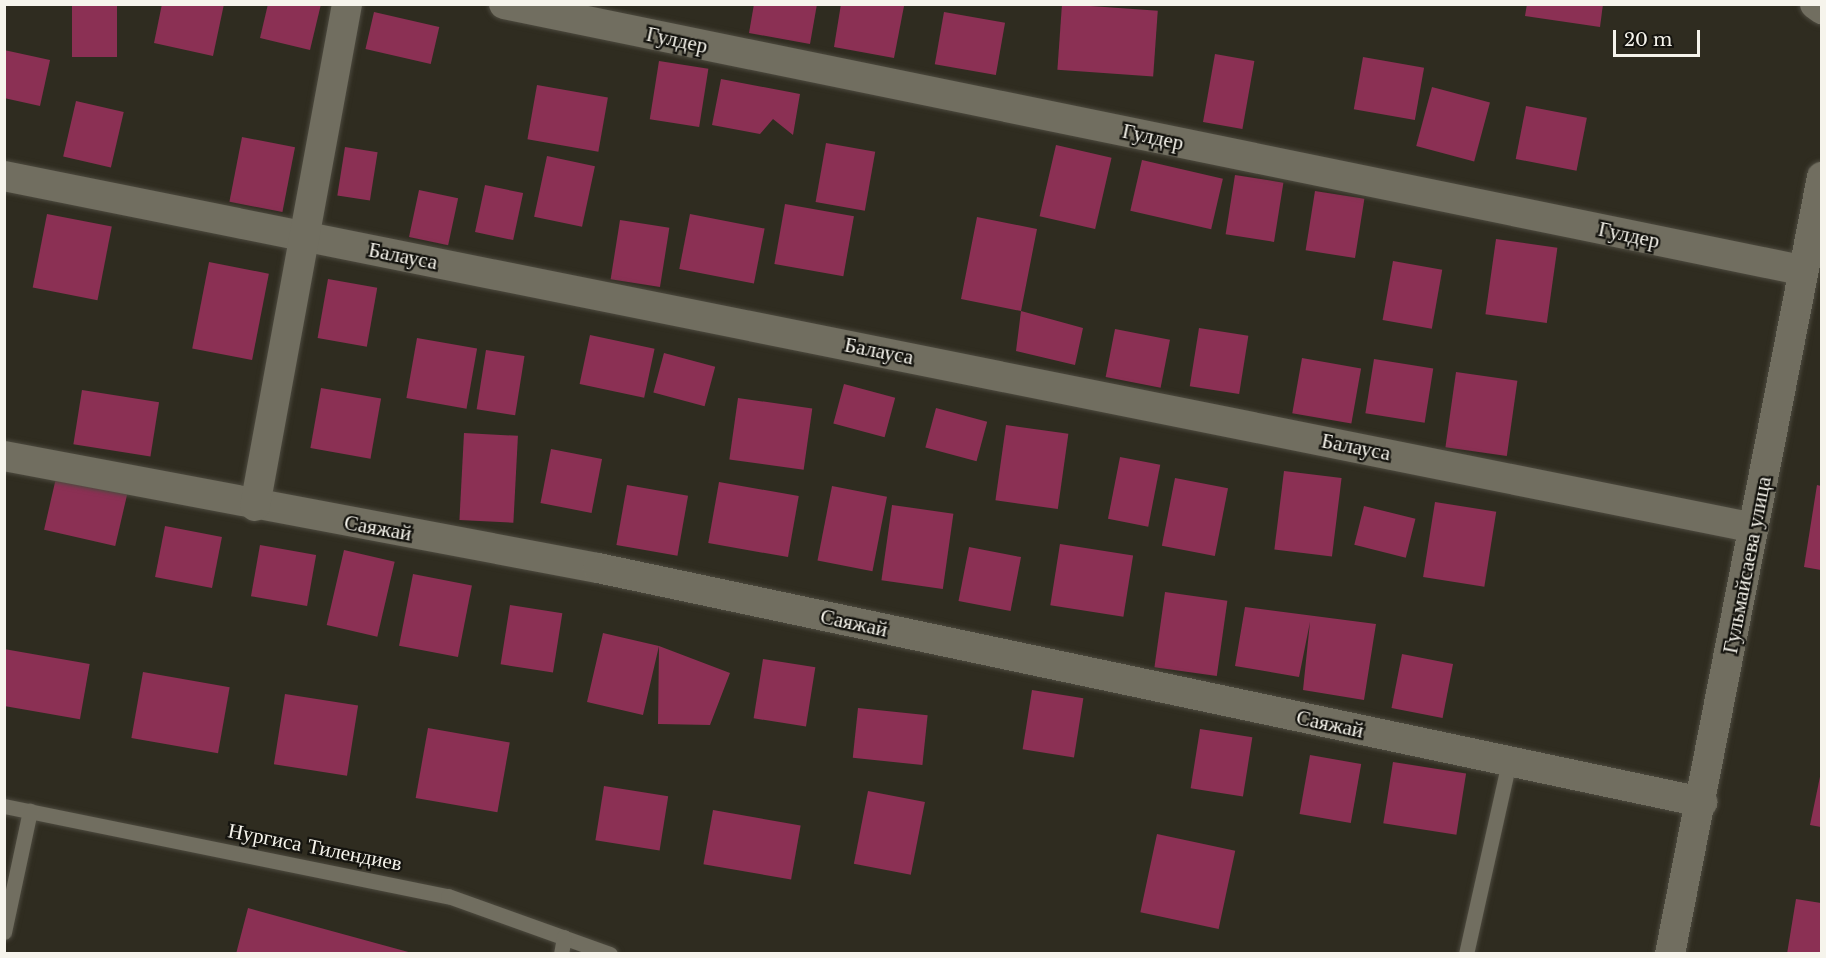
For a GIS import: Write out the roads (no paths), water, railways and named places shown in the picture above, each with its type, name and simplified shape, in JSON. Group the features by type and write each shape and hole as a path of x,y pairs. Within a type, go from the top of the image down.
{"street":[{"path":"255,506 308,236 347,4"},
{"name":"Гулдер","path":"504,4 1801,270"},
{"path":"1815,4 1821,9"},
{"name":"Балауса","path":"4,176 1754,528"},
{"name":"Гульмайсаева улица","path":"1670,954 1702,802 1801,270 1821,177"},
{"name":"Саяжай","path":"4,456 255,506 598,568 1702,802"}],"lane":[{"path":"1466,954 1509,762"},
{"name":"Нургиса Тилендиев","path":"4,806 448,896 610,954"},
{"path":"4,932 30,811"},
{"path":"561,954 564,938"}]}
